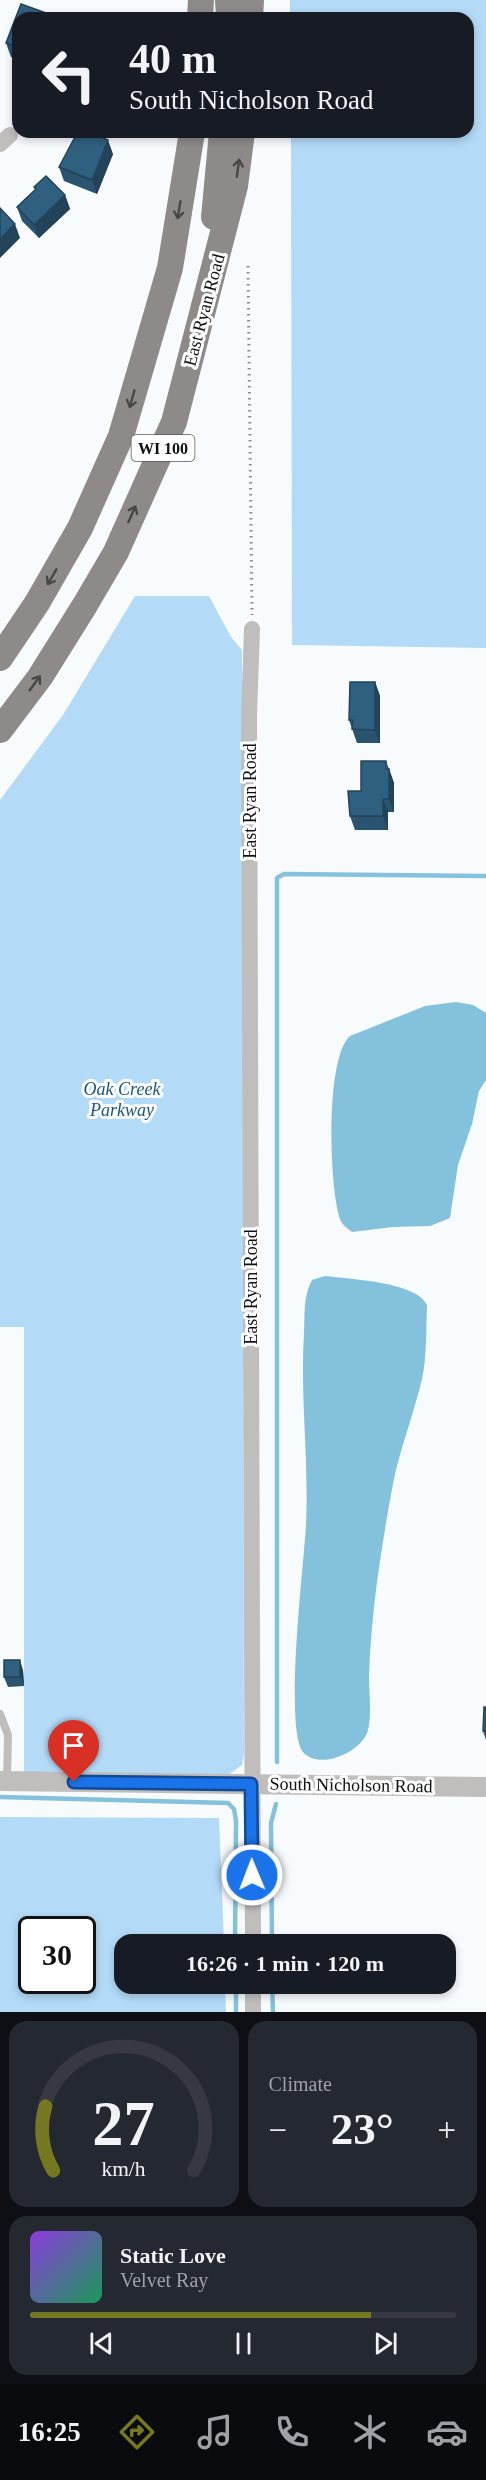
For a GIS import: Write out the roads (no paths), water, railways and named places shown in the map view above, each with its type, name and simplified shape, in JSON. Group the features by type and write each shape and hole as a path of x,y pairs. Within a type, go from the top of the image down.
{"main road":[{"name":"WI 100","path":"0,658 37,603 80,528 121,436 170,268 191,138"},
{"path":"204,313 221,138"},
{"name":"East Ryan Road","path":"0,730 40,677 116,552 174,422 235,186 241,138"}],"street":[{"name":"East Ryan Road","path":"252,629 249,715 253,1934"},
{"name":"South Nicholson Road","path":"4,1781 486,1787"},
{"path":"253,1994 253,2012"}],"lane":[{"path":"0,1714 8,1735 4,1781"}],"waterway":[{"path":"277,1762 277,878 284,874 486,876"},
{"path":"0,1797 228,1803 234,1809 236,1821 235,1934"},
{"path":"272,1934 271,1823 276,1804"},
{"path":"236,1994 236,2012"},
{"path":"272,1994 273,2012"}],"park label":[{"name":"Oak Creek Parkway","path":"122,1099"}]}
